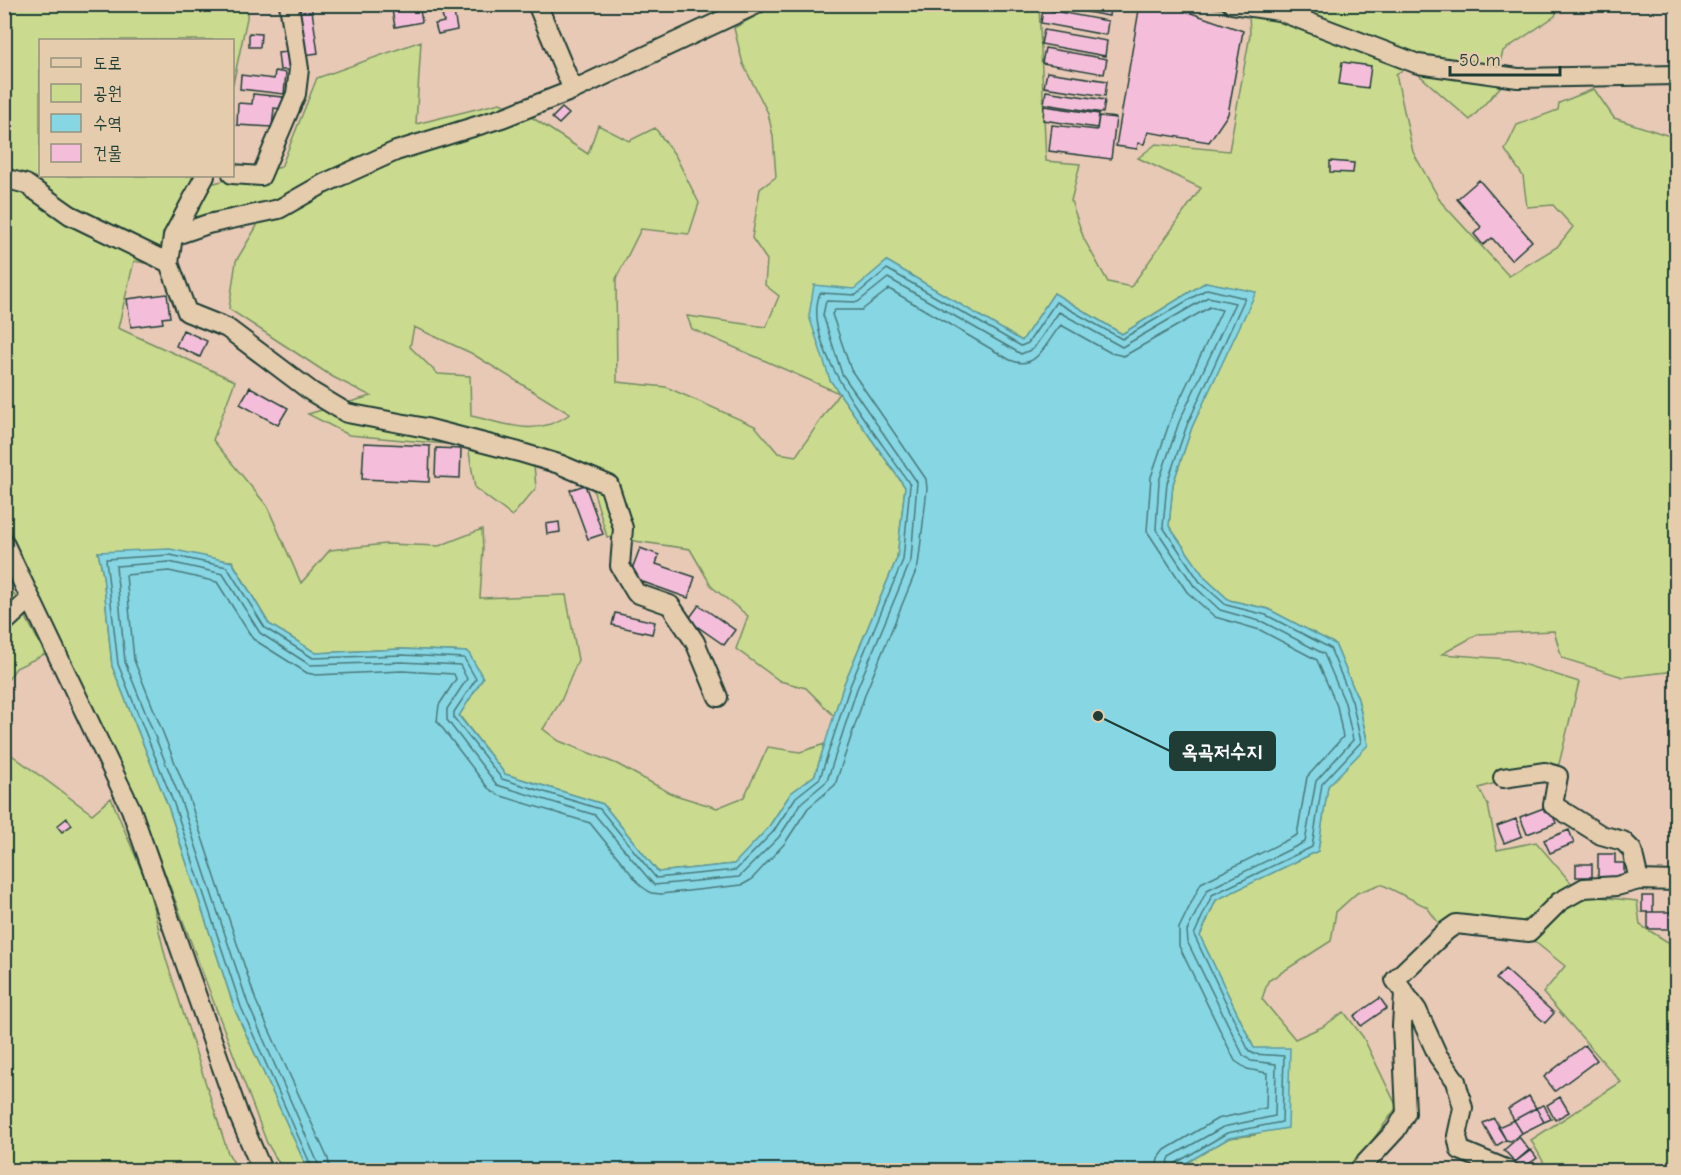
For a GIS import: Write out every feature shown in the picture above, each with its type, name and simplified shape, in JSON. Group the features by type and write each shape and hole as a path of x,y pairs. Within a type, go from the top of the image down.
{"street":[{"path":"234,174 261,176 296,94 299,69 289,4"},
{"path":"537,4 573,90"},
{"path":"173,236 208,224 279,209 323,184 396,151 502,118 573,90 757,4"},
{"path":"1232,4 1280,11 1418,64 1518,78 1677,75"},
{"path":"204,177 173,236 169,263 187,312 227,328 312,392 347,413 426,428 519,452 559,464 609,485 623,528 621,566 636,593 670,605 695,642 718,697"},
{"path":"4,178 27,184 70,215 169,263"},
{"path":"4,543 131,809 235,1105 261,1170"},
{"path":"4,623 30,599"},
{"path":"1503,778 1545,772 1558,776 1553,805 1601,835 1623,841 1632,850 1639,880"},
{"path":"1508,1170 1460,1150 1457,1136 1463,1108 1456,1081 1438,1056 1417,1010 1395,980 1456,924 1529,932 1559,902 1584,888 1617,886 1639,880 1677,881"},
{"path":"1359,1170 1396,1130 1406,1113 1402,1026 1404,993"}],"green space":[{"path":"5,5 247,5 247,18 234,79 234,39 39,39 39,177 212,177 214,183 281,167 317,78 421,41 416,124 500,103 533,118 588,154 598,125 629,141 655,128 675,155 699,203 689,234 641,229 616,279 617,382 666,387 755,426 778,453 796,456 839,393 692,329 687,316 766,327 779,296 765,285 767,260 752,238 760,189 776,177 773,136 768,113 743,64 734,28 775,5 1039,5 1046,161 1080,164 1071,201 1084,239 1108,282 1131,287 1201,188 1138,158 1156,144 1229,151 1250,35 1249,13 1192,5 1559,5 1555,16 1503,51 1498,70 1503,84 1470,120 1409,66 1396,74 1413,152 1441,202 1509,276 1557,247 1573,227 1553,205 1527,207 1523,176 1505,150 1517,125 1558,110 1559,103 1594,89 1614,118 1676,138 1676,671 1623,677 1562,658 1554,631 1478,634 1442,654 1507,659 1579,682 1559,764 1479,788 1488,805 1497,850 1536,842 1573,885 1522,922 1442,928 1427,907 1381,884 1357,893 1336,912 1331,941 1268,981 1262,999 1295,1039 1322,1027 1344,1012 1363,1037 1397,1107 1351,1170 1174,1170 1229,1138 1255,1135 1254,1048 1200,936 1216,900 1318,851 1328,786 1368,744 1358,699 1335,644 1268,609 1229,600 1205,578 1169,526 1173,484 1192,427 1255,292 1206,282 1122,334 1054,293 1022,341 887,261 830,380 905,487 897,558 844,684 834,716 806,688 780,681 736,649 748,616 712,587 690,549 607,537 591,482 534,465 536,488 512,516 475,488 468,446 349,435 308,414 371,396 333,377 229,309 236,261 257,226 248,219 177,238 160,266 134,261 118,328 235,381 213,440 267,506 301,583 330,550 386,544 439,546 482,529 480,598 566,595 578,660 561,701 543,729 559,741 617,764 672,794 717,808 744,797 768,747 800,752 825,744 815,775 791,793 768,828 735,864 658,872 603,804 505,774 459,715 483,678 468,652 402,649 316,653 269,624 232,561 98,552 103,575 112,666 168,806 235,1010 308,1170 283,1170 267,1143 149,831 5,520","holes":["414,327 471,353 570,414 545,426 533,427 510,425 471,416 470,376 438,374 410,347"]},
{"path":"4,575 45,654 16,668 5,684"},
{"path":"5,750 92,814 111,798 148,886 166,959 228,1153 238,1170 5,1170"},
{"path":"1581,895 1637,901 1640,925 1676,947 1676,1170 1548,1170 1531,1140 1621,1082 1543,993 1565,966 1534,941"}],"water":[{"path":"887,261 1022,341 1054,293 1122,334 1206,282 1256,292 1192,427 1173,484 1169,526 1205,578 1229,600 1268,609 1335,644 1358,699 1368,745 1328,786 1318,851 1216,900 1200,936 1254,1048 1290,1048 1288,1128 1229,1138 1174,1170 308,1170 235,1010 168,806 112,666 103,575 98,552 170,549 232,562 269,624 316,653 402,649 468,652 483,678 459,716 505,774 603,804 658,872 734,864 768,828 791,793 815,775 844,684 897,558 905,487 830,380 809,316 814,285 854,289"}],"building":[{"path":"297,4 311,4 318,53 304,55"},
{"path":"391,4 419,4 422,22 395,27"},
{"path":"1044,4 1110,4 1109,16"},
{"path":"1140,4 1165,4 1243,31 1228,114 1209,142 1148,132 1144,144 1138,143 1137,149 1116,146"},
{"path":"1043,9 1108,21 1106,35 1041,23"},
{"path":"454,12 457,30 438,34 435,24 444,22 442,15"},
{"path":"1044,30 1107,41 1105,56 1041,44"},
{"path":"249,33 261,34 260,47 249,47"},
{"path":"1045,48 1107,59 1104,74 1042,63"},
{"path":"287,52 289,70 280,70 278,53"},
{"path":"1342,62 1371,66 1368,88 1339,84"},
{"path":"275,71 286,73 284,94 240,89 241,75 274,79"},
{"path":"1047,72 1107,81 1105,96 1044,87"},
{"path":"1046,91 1105,100 1103,113 1044,104"},
{"path":"253,94 283,97 282,109 274,108 272,127 237,125 238,103 252,104"},
{"path":"1044,106 1099,114 1097,128 1043,120"},
{"path":"562,108 569,114 559,124 552,118"},
{"path":"1099,116 1116,118 1111,159 1049,151 1052,125 1097,130"},
{"path":"1330,161 1354,163 1353,173 1330,172"},
{"path":"1479,180 1532,241 1511,260 1492,238 1483,245 1474,234 1481,227 1457,199"},
{"path":"167,294 170,317 162,318 163,323 131,327 127,299"},
{"path":"183,330 207,341 200,357 176,346"},
{"path":"250,387 288,408 278,425 240,404"},
{"path":"364,443 430,446 429,482 362,479"},
{"path":"436,448 461,449 460,478 435,477"},
{"path":"585,485 603,534 588,539 570,490"},
{"path":"559,522 560,532 547,534 546,524"},
{"path":"640,548 659,555 656,564 695,577 688,598 629,577"},
{"path":"699,605 735,630 724,645 688,620"},
{"path":"615,613 655,622 652,634 612,625"},
{"path":"1549,806 1556,823 1527,834 1520,817"},
{"path":"67,818 72,825 62,832 57,826"},
{"path":"1516,819 1522,836 1504,843 1497,826"},
{"path":"1569,830 1574,843 1550,853 1544,840"},
{"path":"1598,854 1615,854 1615,863 1624,863 1624,882 1598,882"},
{"path":"1576,864 1592,864 1592,877 1576,877"},
{"path":"1642,896 1653,896 1653,912 1642,912"},
{"path":"1648,912 1675,912 1676,929 1648,929"},
{"path":"1505,969 1554,1013 1545,1023 1496,979"},
{"path":"1380,998 1387,1008 1361,1026 1354,1016"},
{"path":"1585,1045 1597,1060 1555,1091 1544,1077"},
{"path":"1529,1096 1536,1108 1514,1120 1508,1109"},
{"path":"1560,1097 1569,1112 1555,1120 1547,1105"},
{"path":"1544,1105 1551,1119 1544,1122 1536,1108"},
{"path":"1536,1108 1544,1122 1522,1133 1514,1120"},
{"path":"1494,1118 1506,1140 1496,1146 1483,1123"},
{"path":"1514,1120 1522,1133 1511,1141 1506,1140 1498,1127"},
{"path":"1519,1137 1529,1150 1515,1162 1504,1150"},
{"path":"1531,1150 1537,1158 1520,1170 1514,1163"}],"place":[{"name":"옥곡저수지","path":"1098,716"}]}
